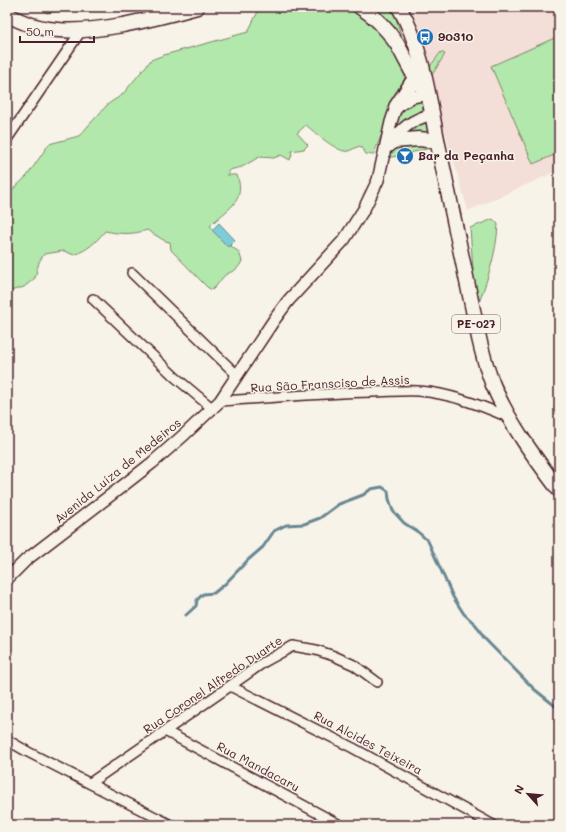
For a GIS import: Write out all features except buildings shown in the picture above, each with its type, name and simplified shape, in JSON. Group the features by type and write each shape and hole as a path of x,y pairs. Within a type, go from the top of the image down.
{"main road":[{"path":"7,14 16,20 37,28 57,31 81,31 143,21 197,7"},
{"name":"PE-027","path":"360,7 374,17 384,27 397,45 414,78 428,94"},
{"name":"PE-027","path":"400,7 414,39 423,70 484,361 494,386 510,417 559,490"},
{"path":"396,107 414,78"},
{"path":"393,142 419,139 437,140"}],"street":[{"path":"7,139 81,31"},
{"path":"384,159 391,122 396,107 412,97 428,94"},
{"path":"384,159 400,131 409,123 420,117 433,114"},
{"name":"Avenida Luíza de Medeiros","path":"8,575 120,488 217,405 288,300 344,240 364,209 378,180 384,159"},
{"path":"132,273 237,375"},
{"path":"93,299 175,377 217,405"},
{"name":"Rua São Fransciso de Assis","path":"217,405 312,394 418,391 477,404 510,417"},
{"name":"Rua Coronel Alfredo Duarte","path":"90,783 264,662 293,646 316,650 334,656 354,665 377,682"},
{"name":"Rua Alcides Teixeira","path":"230,686 353,748 493,825"},
{"name":"Rua Mandacaru","path":"165,731 340,825"},
{"path":"7,740 171,825"}],"shaded area":[{"path":"411,7 559,7 559,170 468,211 422,52"}],"green space":[{"path":"39,7 84,7 47,13"},
{"path":"260,7 346,7 356,12 383,32 404,68 405,75 404,83 373,155 366,154 360,146 348,151 339,149 306,125 297,133 308,145 304,149 291,151 292,154 290,160 281,155 274,158 259,157 242,167 229,170 227,175 237,175 239,192 237,199 228,210 210,226 239,252 242,261 235,270 223,277 212,290 207,287 171,250 170,242 165,241 147,230 126,234 105,231 91,245 74,255 64,251 44,254 39,262 35,278 24,287 7,292 7,195 27,176 49,144 79,136 108,104 122,95 151,60 248,32"},
{"path":"371,7 389,7 396,18 403,42 390,24"},
{"path":"559,36 559,153 533,164 491,66"},
{"path":"441,52 445,54 430,77 428,69"},
{"path":"419,71 435,147 384,159 387,137"},
{"path":"493,219 498,224 496,246 484,290 476,311 470,228"}],"water":[{"path":"219,223 235,240 228,247 212,230"}],"waterway":[{"path":"186,615 196,606 197,600 203,594 214,593 225,584 263,547 274,531 286,525 304,524 320,518 339,504 363,495 371,489 382,487 388,491 393,511 404,523 428,541 453,597 464,614 476,625 484,638 534,689 559,709"}],"place":[{"name":"90310","path":"425,37"},
{"name":"Bar da Peçanha","path":"405,156"}]}
